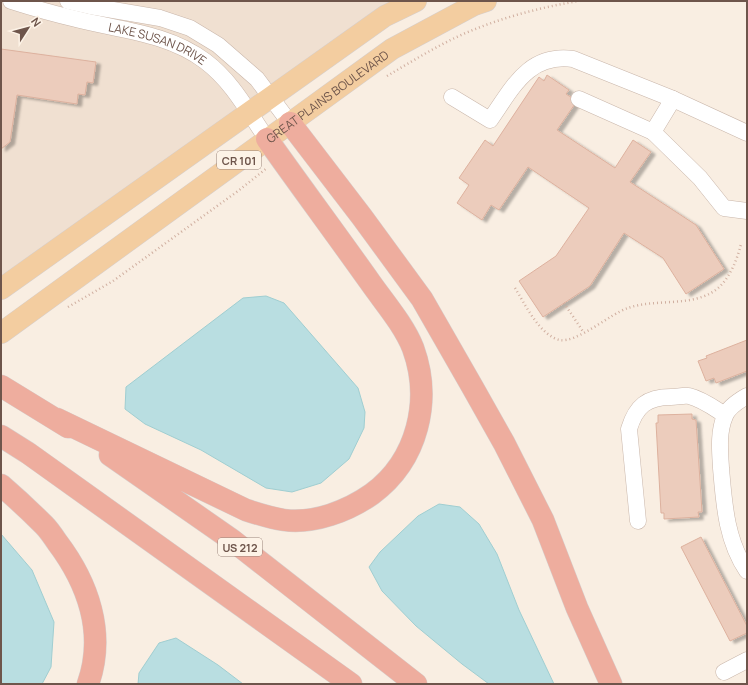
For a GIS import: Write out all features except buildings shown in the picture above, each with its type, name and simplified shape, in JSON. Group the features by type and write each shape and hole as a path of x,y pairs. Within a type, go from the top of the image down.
{"highway":[{"path":"290,123 362,217 422,299 473,388 504,443 543,520 577,608 611,684"},
{"path":"57,419 246,510 264,516 285,520 306,519 329,515 345,510 375,492 396,472 408,452 416,430 422,400 420,371 412,346 399,322 267,139"},
{"name":"US 212","path":"1,386 57,419 232,540 416,684"},
{"path":"1,436 28,453 351,684"},
{"path":"1,485 45,526 69,558 81,579 90,604 96,644 95,656 88,684"}],"main road":[{"name":"CR 101","path":"1,289 250,114 385,16 416,1"},
{"name":"GREAT PLAINS BOULEVARD","path":"1,333 392,49 474,5 486,1"}],"street":[{"name":"LAKE SUSAN DRIVE","path":"11,1 76,19 127,30 174,43 205,61 233,87 267,139"},
{"name":"LAKE SUSAN DRIVE","path":"68,1 160,18 190,28 218,45 257,79 272,97 290,123"},
{"path":"452,97 490,120 522,75 535,65 548,59 573,59 674,99 747,133"},
{"path":"653,132 674,99"},
{"path":"579,100 653,132 700,178 724,208 747,211"},
{"path":"638,521 629,429 633,416 642,405 651,399 689,396 704,402 725,415"},
{"path":"747,396 725,415 721,430 720,448 725,512 733,540 747,571"},
{"path":"724,672 747,660"}],"path":[{"path":"386,76 430,51 478,28 540,8 578,1"},
{"path":"62,310 113,281 260,174"},
{"path":"514,288 542,328 550,336 561,340 571,340 608,317 626,308 640,304 700,298 717,289 728,276 737,259 741,244"},
{"path":"564,303 584,332"}],"shaded area":[{"path":"1,1 416,1 1,289"}],"water":[{"path":"266,296 284,303 358,388 365,412 364,428 349,459 321,483 292,492 266,488 201,450 145,424 125,409 126,387 243,298"},
{"path":"439,504 460,507 479,524 497,554 519,610 554,684 489,684 416,626 382,591 369,567 380,552 418,516"},
{"path":"1,534 32,570 54,622 51,667 42,684 1,684"},
{"path":"176,638 218,665 243,684 138,684 139,673 159,643"}]}
